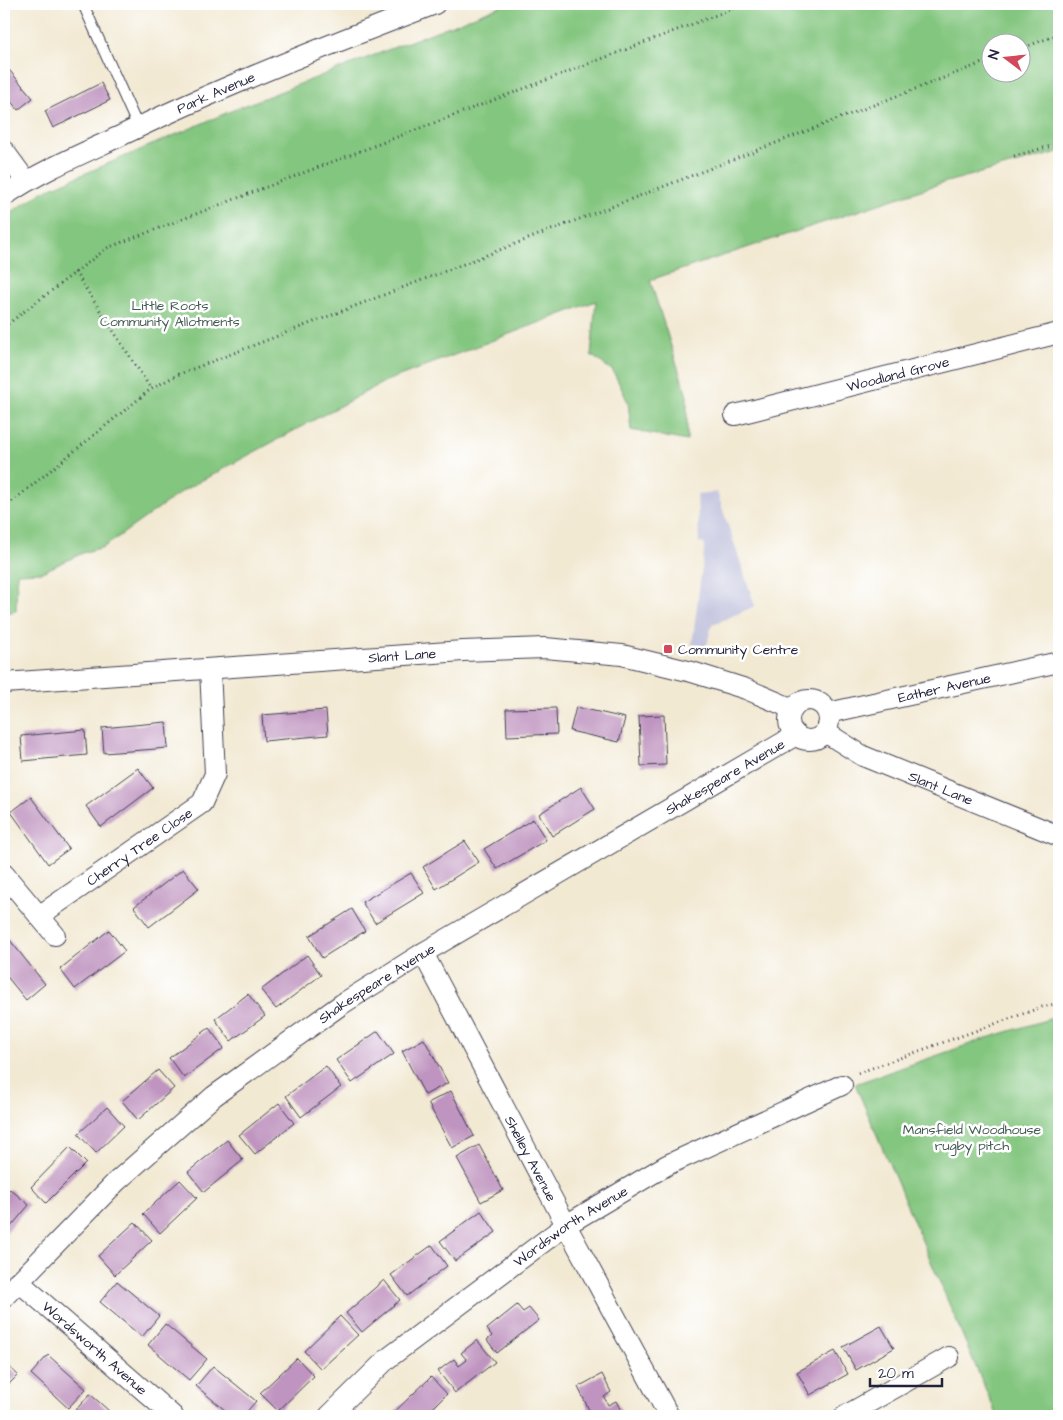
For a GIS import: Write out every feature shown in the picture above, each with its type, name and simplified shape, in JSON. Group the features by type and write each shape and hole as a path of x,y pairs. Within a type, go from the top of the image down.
{"street":[{"name":"Park Avenue","path":"4,196 26,181 201,98 435,4"},
{"path":"4,151 26,181"},
{"name":"Woodland Grove","path":"735,415 1059,332"},
{"name":"Slant Lane","path":"4,683 463,651 545,648 622,656 684,670 746,689 793,709 803,701 817,701 822,704 826,723 863,756 1059,836"},
{"name":"Eather Avenue","path":"826,723 1059,662"},
{"name":"Cherry Tree Close","path":"39,916 202,803 214,774 210,669"},
{"path":"793,709 790,715 792,730 803,738 814,739 819,737 826,723"},
{"name":"Shakespeare Avenue","path":"4,1297 116,1182 214,1096 342,1004 423,954 796,734"},
{"path":"4,874 55,935"},
{"name":"Shelley Avenue","path":"423,954 669,1416"},
{"name":"Wordsworth Avenue","path":"330,1416 387,1359 566,1225 667,1165 842,1085"},
{"name":"Wordsworth Avenue","path":"18,1281 173,1416"},
{"path":"845,1416 949,1357"}],"lane":[{"path":"83,4 138,127"}],"path":[{"path":"4,327 107,248 745,4"},
{"path":"1030,45 1059,34"},
{"path":"4,508 151,389 177,375 980,64"},
{"path":"1014,156 1059,144"},
{"path":"75,272 151,389"},
{"path":"842,1085 856,1074 1059,1003"}],"shaded area":[{"path":"717,492 755,606 712,625 706,648 692,644 705,544 699,542 697,494"}],"green space":[{"name":"Little Roots Community Allotments","path":"506,4 1059,4 1059,152 939,184 650,280 687,396 687,441 631,430 628,402 613,371 591,355 596,301 386,381 184,490 104,547 85,552 42,572 17,573 16,611 4,613 4,217 44,191 238,108"},
{"name":"Mansfield Woodhouse rugby pitch","path":"1059,1016 1059,1416 997,1416 855,1084 987,1038"}],"building":[{"path":"4,64 33,98 18,110 4,93"},
{"path":"101,83 110,100 53,128 45,111"},
{"path":"576,707 625,718 619,742 570,731"},
{"path":"556,708 557,734 507,736 506,709"},
{"path":"326,710 328,735 264,741 262,715"},
{"path":"664,715 666,765 641,766 639,716"},
{"path":"166,722 168,748 104,753 102,728"},
{"path":"85,730 87,755 23,761 21,736"},
{"path":"138,768 153,788 101,827 86,806"},
{"path":"581,787 595,809 552,836 539,814"},
{"path":"31,797 69,849 48,864 11,812"},
{"path":"533,819 546,840 497,869 484,849"},
{"path":"465,841 479,862 436,889 423,867"},
{"path":"183,869 199,889 149,927 134,907"},
{"path":"411,873 424,893 375,923 362,902"},
{"path":"352,909 365,931 322,958 309,936"},
{"path":"109,930 125,951 75,989 60,969"},
{"path":"5,934 45,984 26,1000 4,973"},
{"path":"307,955 321,975 276,1009 261,990"},
{"path":"248,994 265,1016 231,1041 215,1019"},
{"path":"209,1028 224,1048 184,1078 169,1058"},
{"path":"378,1031 394,1054 352,1083 336,1060"},
{"path":"424,1039 448,1083 425,1095 402,1051"},
{"path":"326,1066 341,1087 301,1117 286,1096"},
{"path":"158,1070 174,1088 138,1120 122,1101"},
{"path":"451,1091 474,1136 452,1148 428,1103"},
{"path":"279,1103 294,1123 255,1154 239,1135"},
{"path":"107,1107 124,1126 96,1153 78,1134"},
{"path":"227,1140 243,1160 204,1192 188,1172"},
{"path":"479,1145 503,1190 481,1202 457,1158"},
{"path":"70,1147 86,1163 46,1203 31,1187"},
{"path":"180,1180 197,1198 160,1233 143,1214"},
{"path":"10,1189 29,1205 4,1235 4,1196"},
{"path":"481,1211 496,1232 455,1261 440,1241"},
{"path":"135,1222 152,1240 115,1275 98,1256"},
{"path":"432,1245 447,1266 407,1296 391,1275"},
{"path":"384,1280 400,1300 362,1332 346,1313"},
{"path":"117,1281 159,1316 142,1337 100,1302"},
{"path":"517,1305 523,1312 529,1308 539,1320 497,1353 487,1340 492,1336 487,1329"},
{"path":"340,1316 358,1335 321,1369 304,1351"},
{"path":"165,1324 207,1359 189,1380 148,1345"},
{"path":"881,1326 894,1348 856,1370 843,1347"},
{"path":"477,1340 495,1362 455,1393 438,1371 454,1359 459,1366 467,1360 461,1353"},
{"path":"835,1351 848,1374 810,1395 797,1372"},
{"path":"48,1355 86,1389 68,1408 31,1374"},
{"path":"297,1358 314,1376 278,1411 260,1393"},
{"path":"4,1362 18,1375 4,1389"},
{"path":"213,1366 256,1401 243,1416 232,1416 196,1386"},
{"path":"602,1374 611,1392 604,1397 608,1405 616,1401 624,1416 593,1416 589,1410 578,1387"},
{"path":"431,1377 447,1394 426,1415 390,1416"},
{"path":"90,1394 114,1416 77,1416 73,1413"}],"place":[{"name":"Community Centre","path":"668,649"}]}
